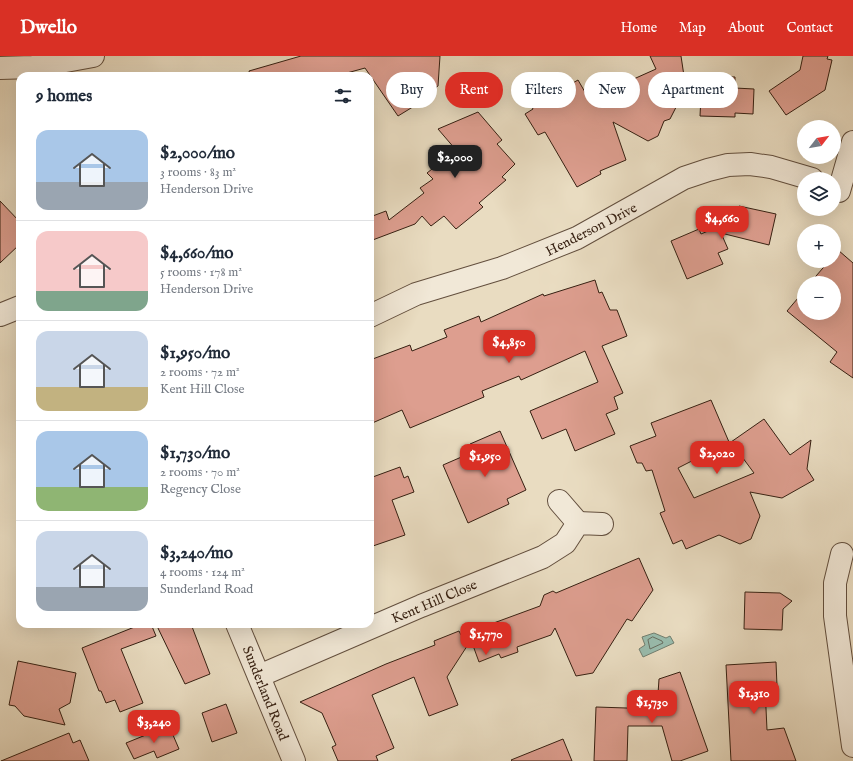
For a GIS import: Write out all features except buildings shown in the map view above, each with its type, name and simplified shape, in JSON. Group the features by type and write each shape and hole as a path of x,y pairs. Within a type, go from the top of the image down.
{"street":[{"path":"0,68 34,71 93,56"},
{"path":"842,193 853,142"},
{"name":"Henderson Drive","path":"374,314 416,294 502,268 559,246 598,228 684,178 708,170 728,165 750,164 771,167 797,175"},
{"path":"0,315 16,309"},
{"path":"559,501 578,523 602,524"},
{"name":"Kent Hill Close","path":"374,626 543,557 565,543 578,523"},
{"path":"842,554 835,583 835,616 853,746"},
{"name":"Sunderland Road","path":"239,628 294,761"},
{"name":"Kent Hill Close","path":"259,676 370,628"}],"water":[{"path":"654,633 666,638 670,636 674,643 643,657 639,649 645,645 642,637"}]}
